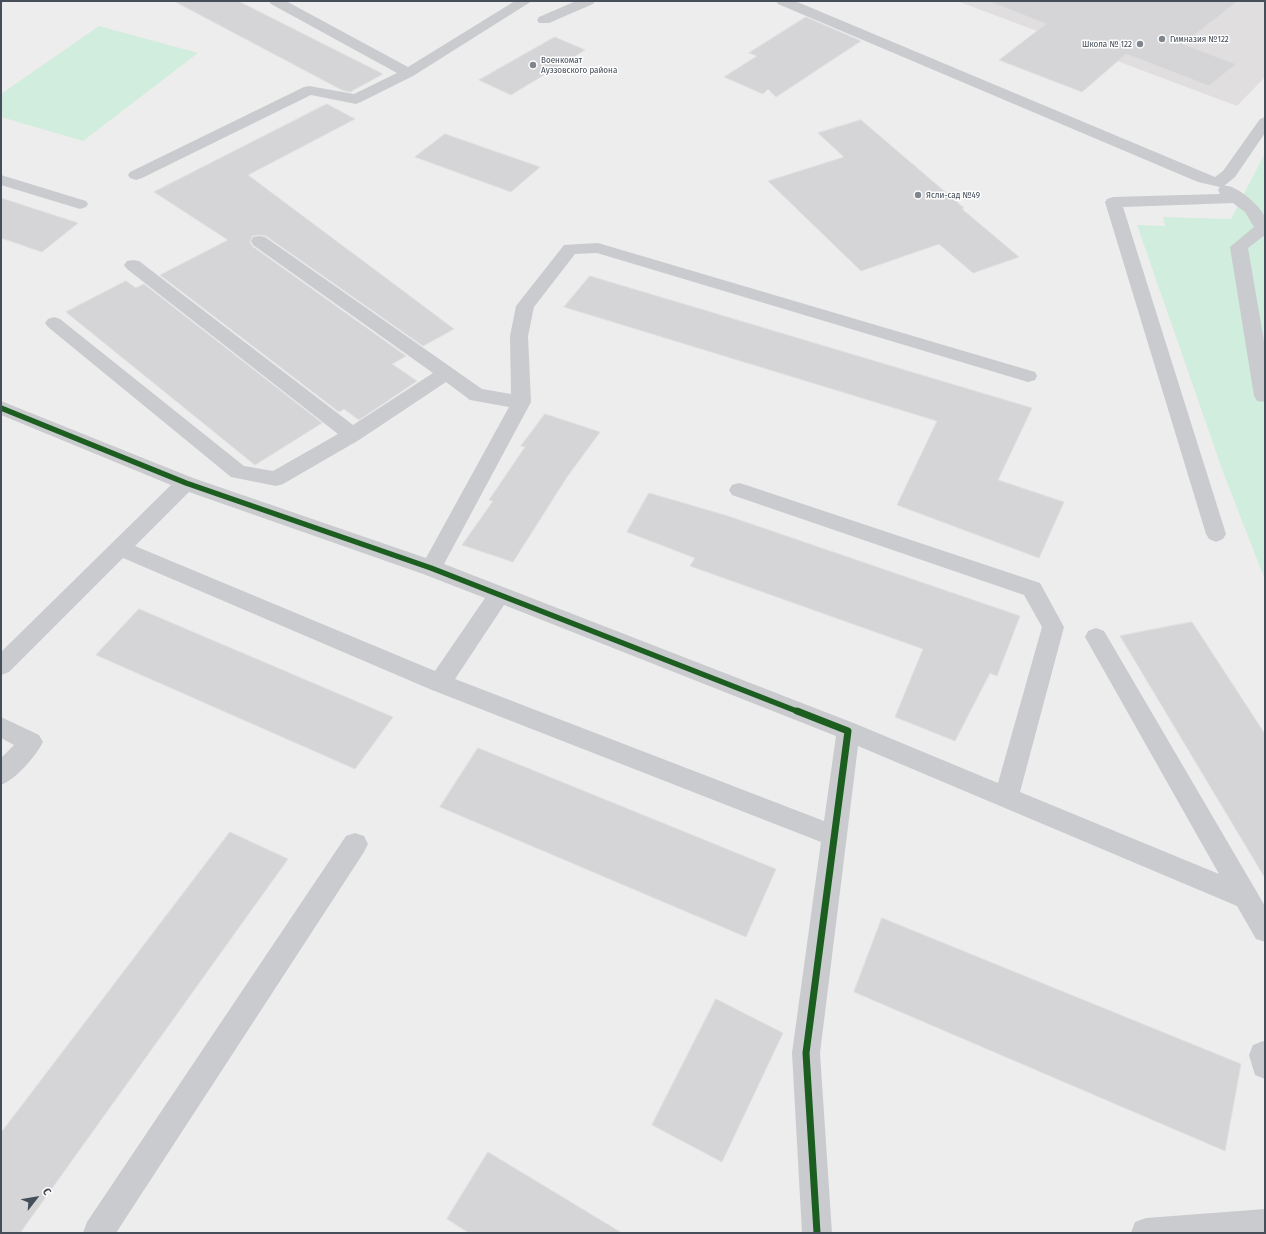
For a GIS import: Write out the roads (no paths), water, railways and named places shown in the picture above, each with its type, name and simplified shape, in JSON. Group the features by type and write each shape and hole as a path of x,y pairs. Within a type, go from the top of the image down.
{"street":[{"path":"276,1 408,73"},
{"path":"136,175 309,90 356,99 408,73 525,1"},
{"path":"544,20 588,1"},
{"path":"783,1 1204,179 1217,183 1252,209 1263,228 1239,248 1264,396"},
{"path":"1217,183 1229,174 1265,122"},
{"path":"1,180 80,204"},
{"path":"1216,534 1113,202 1238,198"},
{"path":"259,240 477,395 521,402"},
{"path":"431,568 521,402 519,336 525,306 570,249 598,248 1028,376"},
{"path":"133,265 352,435"},
{"path":"54,323 238,472 276,479 352,435 446,373"},
{"path":"1,408 186,483 431,568 848,731 1245,897"},
{"path":"1,666 186,483"},
{"path":"739,490 1032,589 1053,627 1006,797"},
{"path":"120,548 440,683 834,836"},
{"path":"440,683 499,594"},
{"path":"1096,637 1265,930"},
{"path":"1,727 31,742 1,775"},
{"path":"817,1233 806,1053 848,731"},
{"path":"98,1233 355,844"},
{"path":"1146,1233 1265,1224"}],"place":[{"name":"Гимназия №122","path":"1162,39"},
{"name":"Школа № 122","path":"1140,44"},
{"name":"Военкомат Ауэзовского района","path":"533,65"},
{"name":"Ясли-сад №49","path":"918,195"}]}
